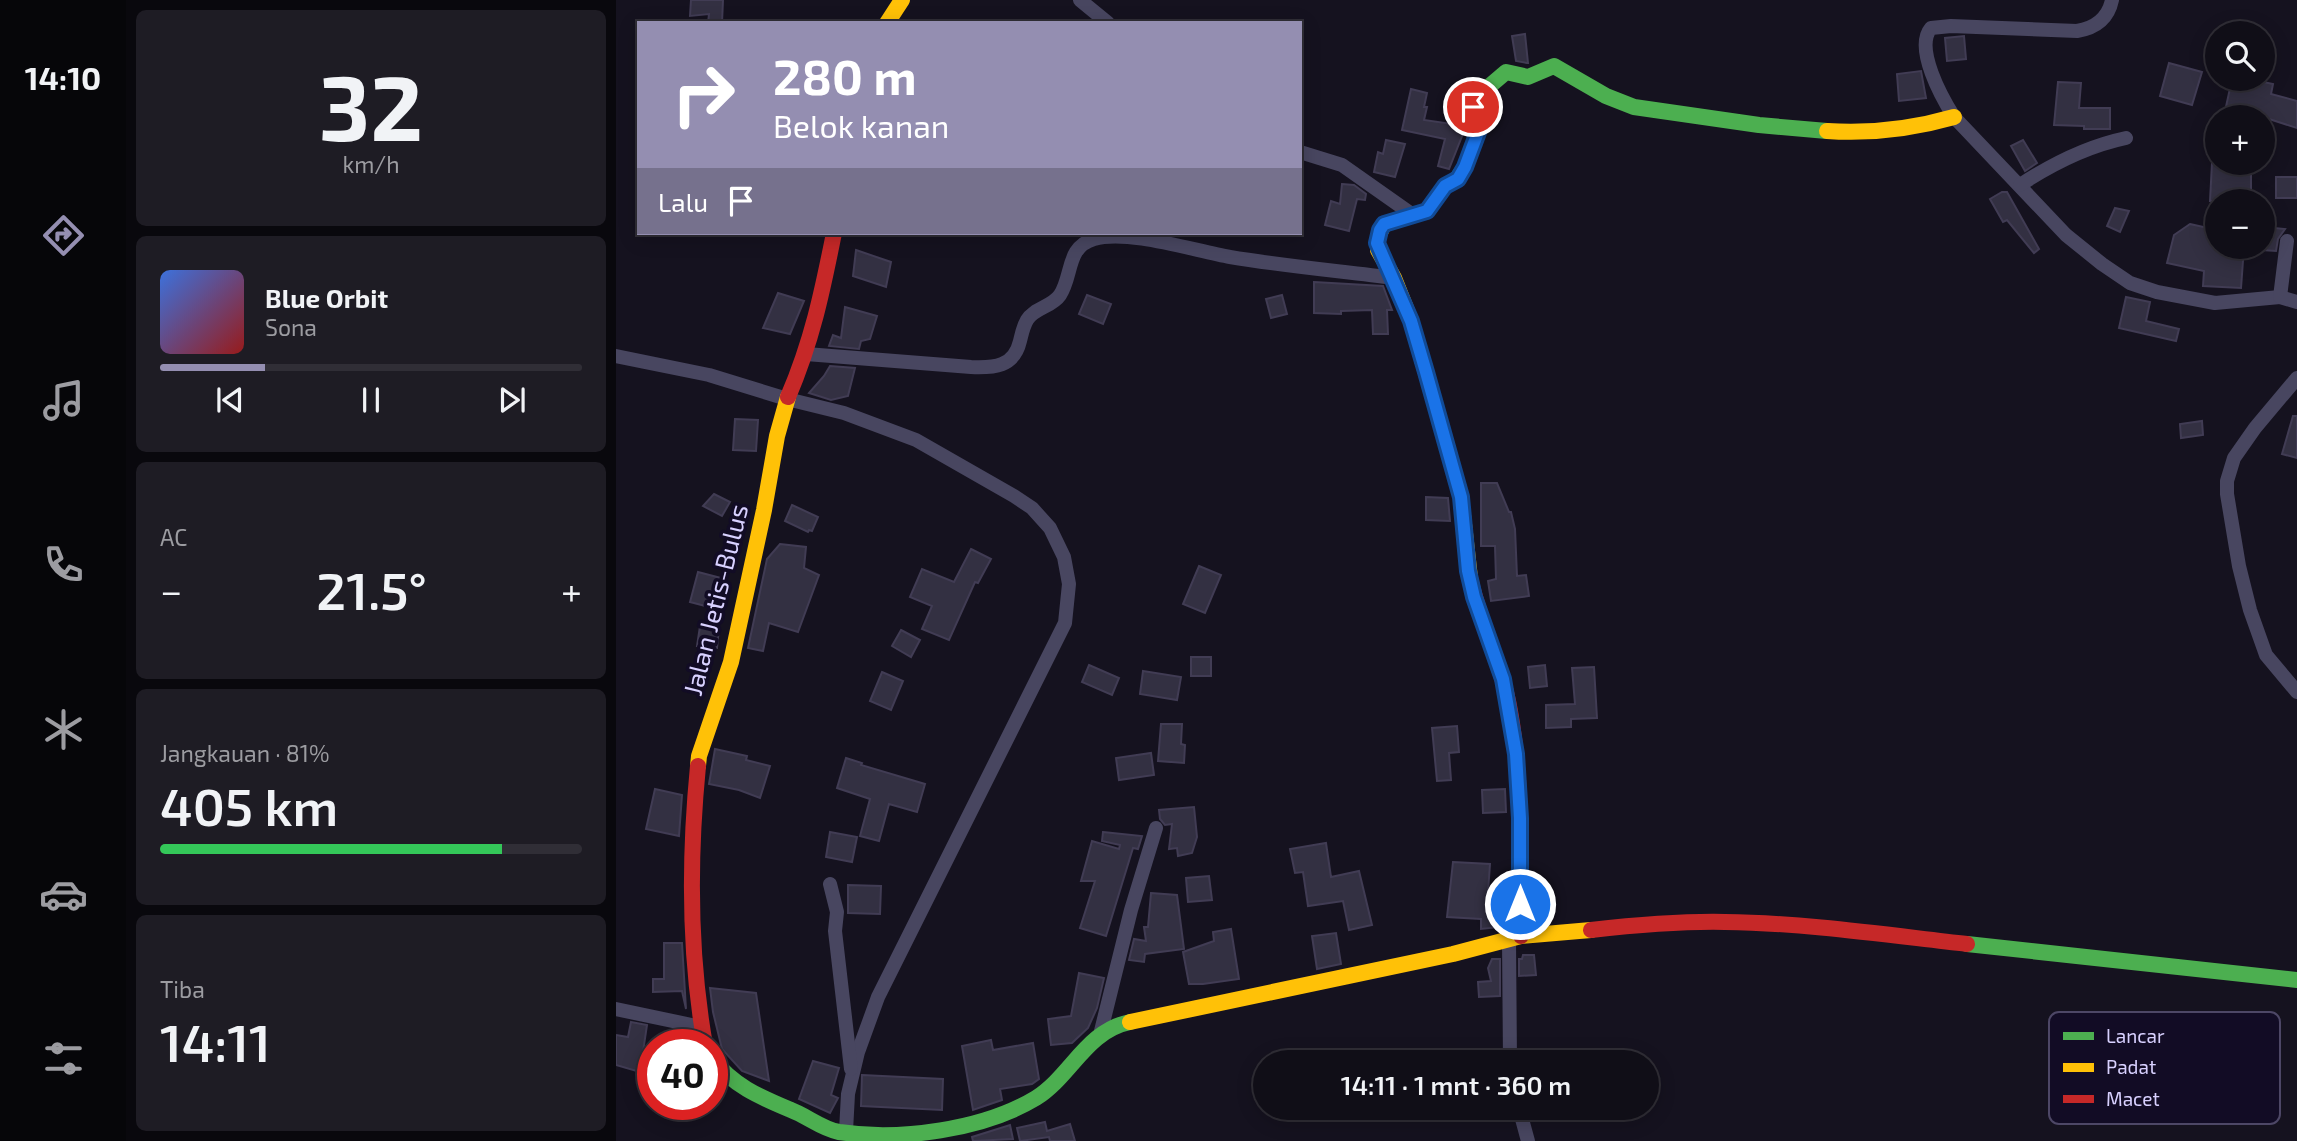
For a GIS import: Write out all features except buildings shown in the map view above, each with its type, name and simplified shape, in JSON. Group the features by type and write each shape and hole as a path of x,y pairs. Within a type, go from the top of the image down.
{"street":[{"path":"888,21 902,0"},
{"path":"1080,0 1106,21"},
{"path":"2112,0 2107,13 2090,29 2077,31 1951,26 1931,28 1925,37 1927,56 1936,85 1954,117 2066,235 2130,283 2194,301 2215,303 2280,297 2297,302"},
{"path":"1510,1050 1520,818 1510,710 1503,679 1474,597 1468,571 1461,497 1411,321 1394,278 1378,250 1380,230 1384,224 1427,211 1445,186 1458,179 1480,127 1473,107 1479,95 1506,72 1528,77 1554,66 1595,92 1626,105 1783,128 1885,130 1913,128 1954,117"},
{"path":"2020,185 2045,169 2094,146 2126,138"},
{"path":"1302,153 1342,166 1413,215"},
{"name":"Jalan Jetis-Bulus","path":"701,1027 693,896 692,824 699,756 732,662 776,436 787,399 806,354 819,308 834,235"},
{"path":"806,354 971,367 990,368 1002,365 1011,361 1028,318 1060,295 1078,247 1092,239 1105,237 1181,246 1230,257 1394,278"},
{"path":"2280,297 2287,241"},
{"path":"616,356 709,375 844,413 916,440 1032,508 1050,528 1064,557 1069,584 1065,623 877,997 852,1077 840,1135"},
{"path":"2297,378 2234,458 2227,481 2239,566 2250,610 2266,655 2297,692"},
{"path":"1100,1035 1131,910 1156,828"},
{"path":"830,884 837,912 835,930 852,1077"},
{"path":"728,1076 747,1091 811,1118 840,1135 909,1134 965,1127 1004,1114 1038,1096 1100,1035 1124,1023 1453,954 1515,938 1662,923 1726,922 1808,926 2297,980"},
{"path":"616,1009 701,1027"},
{"path":"1522,1120 1528,1141"}],"traffic: fast":[{"path":"1456,180 1465,167 1480,127 1473,107 1479,95 1506,72 1528,77 1554,66 1606,96 1634,107 1759,125 1827,131"},
{"path":"1967,944 2297,980"},
{"path":"728,1075 748,1090 839,1132 914,1134 966,1125 1015,1109 1048,1089 1090,1044 1115,1027 1130,1022"}],"traffic: slow":[{"path":"888,21 902,0"},
{"path":"1827,131 1891,130 1954,117"},
{"path":"1456,180 1445,186 1427,211 1384,224 1378,237 1378,250 1394,278 1411,321 1447,446 1461,497 1470,578"},
{"path":"698,766 731,662 777,436 788,397"},
{"path":"1130,1022 1453,954 1521,936 1591,930"}],"traffic: jam":[{"path":"788,397 804,356 834,235"},
{"path":"1470,578 1506,694 1514,739 1520,823 1521,936"},
{"path":"698,766 692,906 703,1029"},
{"path":"1591,930 1675,923 1755,923 1967,944"}],"route":[{"path":"1473,107 1480,127 1458,179 1445,186 1427,211 1384,224 1377,243 1411,321 1426,372 1461,497 1468,571 1474,597 1492,644 1510,710 1520,818 1520,904"}]}
